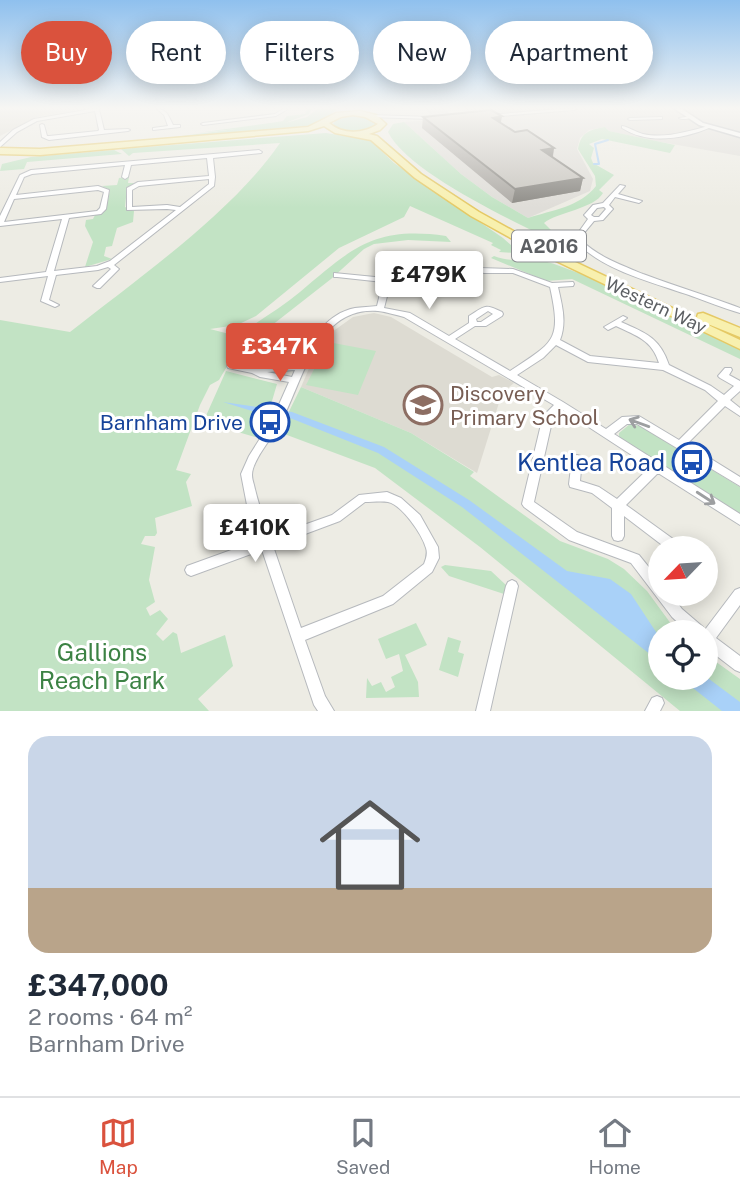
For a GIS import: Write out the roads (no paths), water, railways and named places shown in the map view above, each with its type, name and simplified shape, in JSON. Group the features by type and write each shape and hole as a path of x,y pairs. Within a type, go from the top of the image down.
{"main road":[{"path":"5,156 159,142"},
{"path":"5,156 189,142"},
{"name":"Western Way","path":"379,142 418,176 475,214 520,239 740,345"},
{"name":"Western Way","path":"389,142 410,162 480,210 584,263 740,334"}],"street":[{"path":"2,143 5,156"},
{"path":"12,197 106,189 101,212 0,223 12,197 22,176 31,172 259,152"},
{"path":"0,280 110,265 210,186 210,156"},
{"path":"125,177 128,164"},
{"path":"182,209 128,209 129,189 138,184 212,177"},
{"path":"622,186 605,205 610,209 601,219 592,219 581,233 579,241 592,254 654,281 710,298 740,311"},
{"path":"614,195 639,201"},
{"path":"55,305 45,301 66,217"},
{"path":"380,309 392,264 405,256 433,255 488,271 513,271 554,286 570,284"},
{"path":"451,278 457,264"},
{"path":"97,286 114,273 115,269 110,265"},
{"path":"337,275 386,280"},
{"path":"512,375 556,341 562,321 554,286"},
{"path":"327,711 319,700 246,483 246,474 278,418 299,367 318,335 339,318 357,311 380,309 407,315 560,404 740,520"},
{"path":"616,322 654,342 660,348 665,367"},
{"path":"449,339 473,324"},
{"path":"556,341 588,359 665,367 708,388 740,413"},
{"path":"588,369 598,360"},
{"path":"231,366 255,370 299,367"},
{"path":"255,370 260,374 293,380"},
{"path":"680,445 740,385 723,376 728,370"},
{"path":"560,404 548,416 528,504 573,536 635,559 648,576"},
{"path":"607,434 631,418 740,482"},
{"path":"577,459 574,484 595,490 660,536"},
{"path":"618,536 618,506 657,467"},
{"path":"191,570 336,519 357,501 375,495 397,501 416,518 432,547 433,558 428,568 388,600 298,636"},
{"path":"483,711 512,586"},
{"path":"717,620 740,594"},
{"path":"672,606 685,620"},
{"path":"718,647 740,664"}],"water":[{"path":"223,402 292,412 384,447 469,500 567,571 610,579 631,594 648,620 648,653 462,507 378,453 290,418 262,414"},
{"path":"718,686 740,702 740,711 722,711 695,690 718,690"}],"waterway":[{"path":"594,164 599,164 595,144 601,142"}],"place":[{"name":"Discovery Primary School","path":"423,405"},
{"name":"Barnham Drive","path":"270,422"},
{"name":"Kentlea Road","path":"692,462"}],"park label":[{"name":"Gallions Reach Park","path":"102,666"}]}
